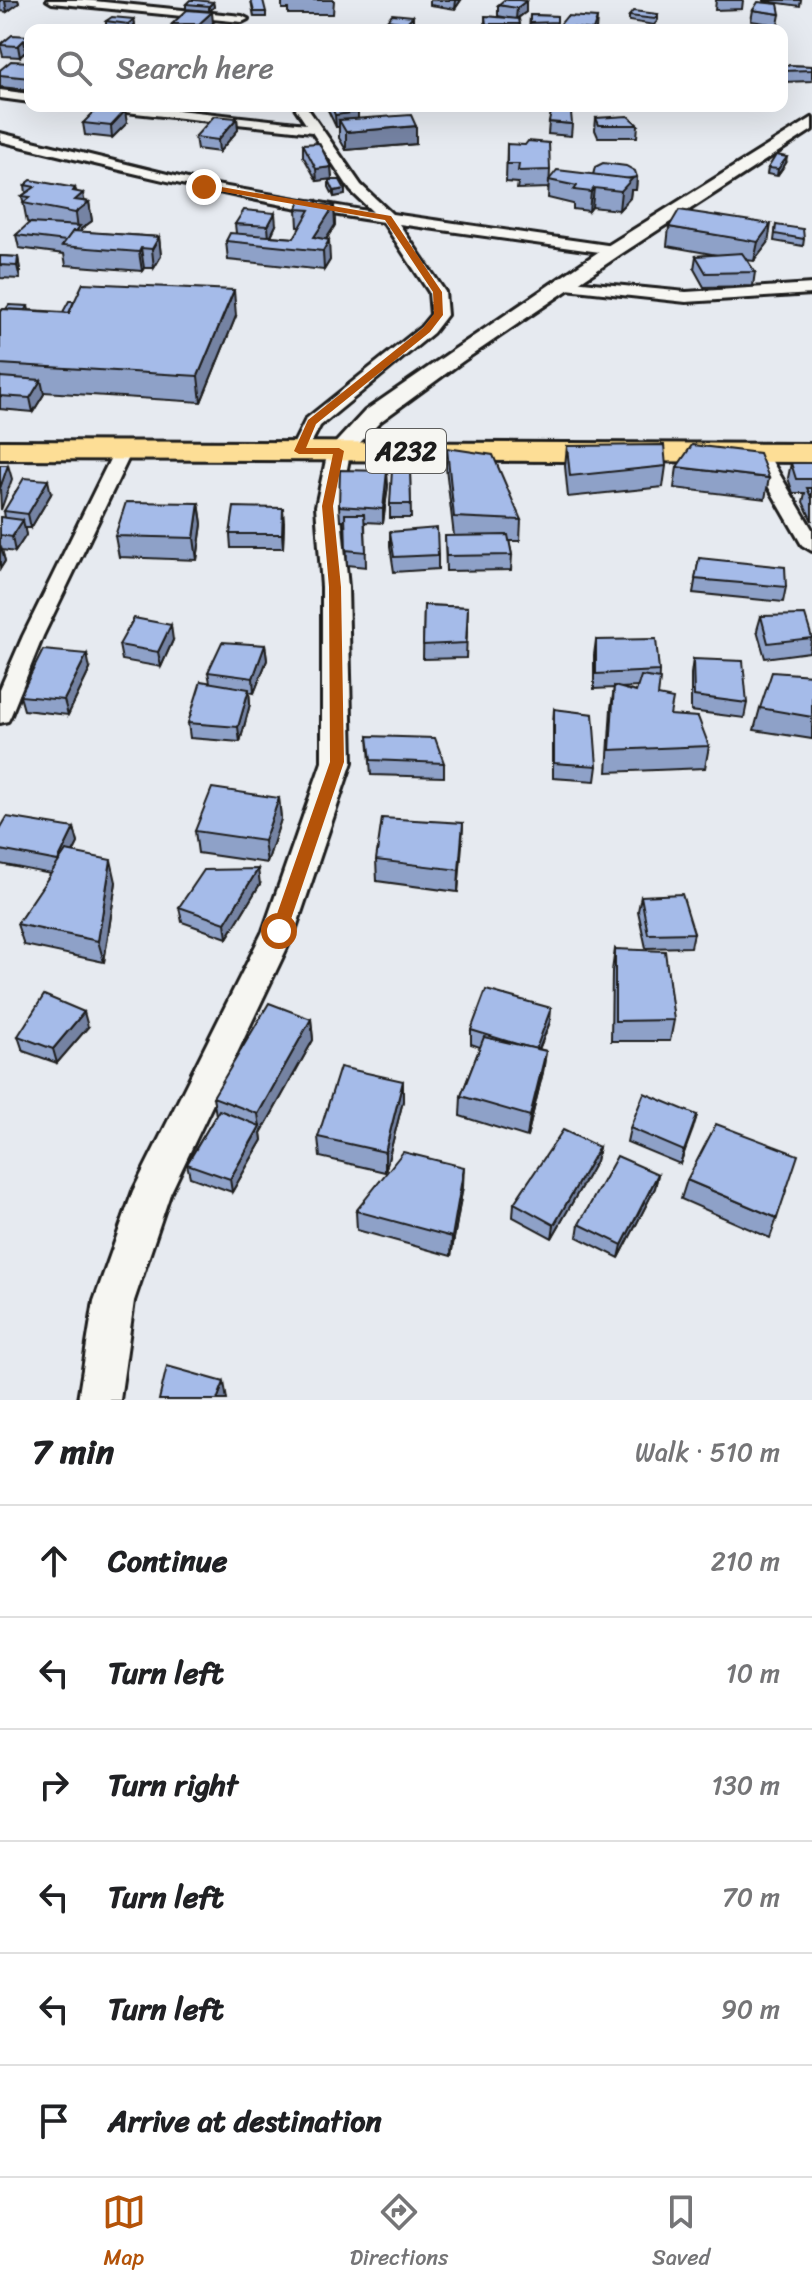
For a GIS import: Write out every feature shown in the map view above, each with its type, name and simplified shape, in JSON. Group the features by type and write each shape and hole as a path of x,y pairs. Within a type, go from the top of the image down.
{"main road":[{"name":"A232","path":"0,450 812,453"}],"street":[{"path":"52,0 241,14 247,24"},
{"path":"0,94 24,97"},
{"path":"162,112 316,129"},
{"path":"299,451 312,423 427,330 439,315 437,292 388,218 356,188 304,112"},
{"path":"99,1400 114,1301 152,1191 279,931 337,762 335,587 328,506 339,451 373,416 614,250 812,123"},
{"path":"0,137 204,187 388,218 614,250"},
{"path":"562,285 686,297 812,289"},
{"path":"0,715 33,636 123,451"},
{"path":"758,453 812,545"}],"building":[{"path":"190,0 213,2 209,6 186,4"},
{"path":"251,0 263,0 266,12 254,12"},
{"path":"504,0 526,1 517,8 498,5"},
{"path":"758,2 778,4 780,14 753,10"},
{"path":"187,10 212,12 199,24 172,24"},
{"path":"633,11 658,14 655,19 629,16"},
{"path":"392,14 413,16 405,24 387,20"},
{"path":"530,15 557,16 557,22 530,23"},
{"path":"485,16 519,19 520,24 486,24"},
{"path":"567,16 597,18 595,24 561,24"},
{"path":"112,17 134,19 128,24 106,21"},
{"path":"12,35 24,36 18,46 0,45"},
{"path":"11,61 24,62 24,77 0,75 0,70"},
{"path":"788,65 812,66 812,70 788,71"},
{"path":"94,112 124,112 111,126 83,123"},
{"path":"551,112 571,113 572,124 549,122"},
{"path":"411,115 416,126 346,132 339,120"},
{"path":"214,116 237,118 218,140 195,137"},
{"path":"628,116 638,125 599,125 596,118"},
{"path":"528,141 549,143 550,170 518,171 519,164 507,164 507,144 525,145"},
{"path":"319,143 331,167 316,169 303,144"},
{"path":"776,155 787,157 778,169 768,168"},
{"path":"603,163 626,166 635,171 637,177 625,179 593,175 595,167"},
{"path":"557,170 632,179 621,191 594,188 591,192 574,190 577,186 549,180"},
{"path":"31,180 75,188 73,191 83,193 75,200 89,202 75,213 23,203 30,197 22,196 35,187 25,185"},
{"path":"329,180 340,180 345,189 334,191"},
{"path":"300,199 317,200 315,205 334,206 314,237 329,240 323,251 226,241 230,233 294,238 310,210 297,209"},
{"path":"244,210 275,213 268,226 235,224"},
{"path":"679,210 771,224 758,242 669,227"},
{"path":"29,223 80,226 66,241 16,235"},
{"path":"776,225 803,229 804,239 775,234"},
{"path":"73,231 159,237 152,249 141,248 139,252 62,246"},
{"path":"742,253 755,272 706,273 696,256"},
{"path":"0,256 18,257 17,266 0,265"},
{"path":"83,283 234,290 198,376 0,364 0,313 3,309 69,313"},
{"path":"69,301 74,301 69,313 63,312"},
{"path":"9,305 28,306 26,310 6,309"},
{"path":"0,377 41,380 30,398 0,396"},
{"path":"664,445 666,466 570,476 567,446"},
{"path":"692,445 759,453 769,478 677,467"},
{"path":"447,448 493,455 521,520 454,517"},
{"path":"791,463 812,463 812,479 796,479"},
{"path":"0,465 8,465 0,488"},
{"path":"340,470 387,471 383,509 339,506"},
{"path":"392,470 410,471 411,504 390,504"},
{"path":"24,478 48,480 28,514 4,511"},
{"path":"126,502 199,503 194,538 115,536"},
{"path":"234,507 283,508 282,534 230,534"},
{"path":"345,514 364,514 366,552 346,550"},
{"path":"0,517 23,520 12,537 0,535"},
{"path":"437,528 438,555 394,557 390,532"},
{"path":"508,535 512,555 446,556 445,536"},
{"path":"699,558 785,567 786,587 695,579"},
{"path":"424,605 468,607 466,643 423,645"},
{"path":"805,615 812,638 768,643 761,616"},
{"path":"134,618 171,625 158,652 119,645"},
{"path":"656,639 659,671 596,674 596,640"},
{"path":"222,642 265,645 253,678 208,672"},
{"path":"43,650 87,654 64,700 20,696"},
{"path":"693,659 743,661 747,703 694,696"},
{"path":"772,672 812,675 812,717 760,708"},
{"path":"641,676 660,679 658,696 673,699 670,715 698,717 709,746 610,750 614,686 636,692"},
{"path":"201,681 249,689 238,727 188,723"},
{"path":"554,709 593,714 597,766 554,763"},
{"path":"368,736 435,738 444,763 371,760"},
{"path":"212,788 279,798 264,841 195,831"},
{"path":"7,817 74,828 58,861 0,850 0,829"},
{"path":"382,818 463,823 459,870 376,860"},
{"path":"66,851 111,860 98,941 17,924"},
{"path":"258,869 225,923 179,907 204,870"},
{"path":"682,894 694,933 648,934 641,896"},
{"path":"615,949 665,951 674,1020 615,1021"},
{"path":"486,990 551,1008 536,1049 471,1030"},
{"path":"44,995 84,1012 53,1049 18,1036"},
{"path":"269,1003 311,1019 258,1114 213,1097"},
{"path":"484,1037 546,1051 530,1116 461,1096"},
{"path":"340,1067 403,1081 385,1152 318,1137"},
{"path":"644,1093 697,1115 684,1151 630,1128"},
{"path":"219,1110 260,1126 230,1179 187,1164"},
{"path":"716,1124 798,1155 777,1218 687,1180"},
{"path":"563,1130 599,1147 554,1225 514,1203"},
{"path":"403,1152 464,1167 452,1237 356,1211"},
{"path":"617,1156 658,1174 622,1245 579,1224"},
{"path":"167,1366 224,1382 217,1400 159,1400"}],"route":[{"path":"204,187 296,205 388,218 437,292 439,315 427,330 312,423 299,451 339,451 328,506 335,587 337,762 279,931"}]}
